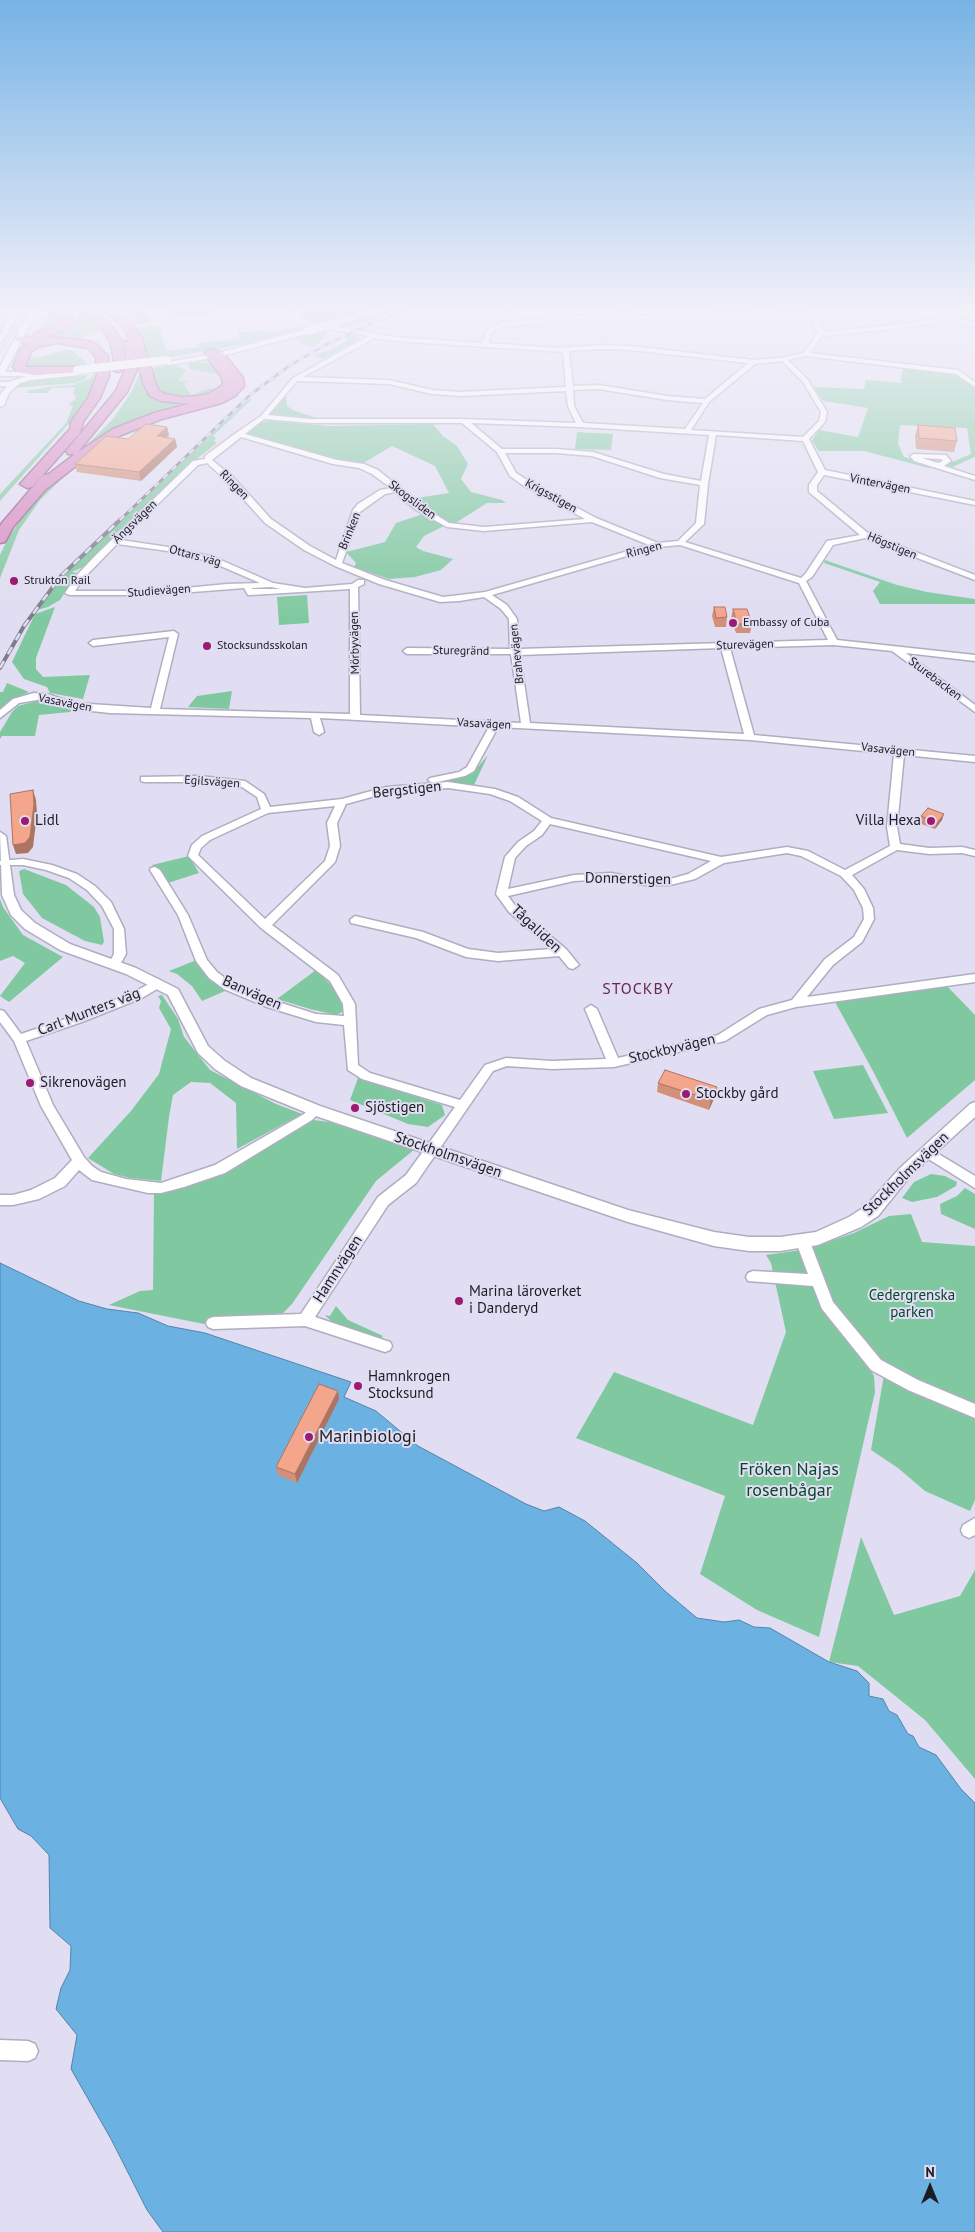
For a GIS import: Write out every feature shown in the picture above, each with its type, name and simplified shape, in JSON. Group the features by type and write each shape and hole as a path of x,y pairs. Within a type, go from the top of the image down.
{"highway":[{"path":"76,429 77,422 85,410"},
{"path":"20,491 91,410"},
{"path":"0,539 7,526 39,488 109,410"},
{"path":"39,488 95,445 117,432 158,416 180,410"},
{"path":"0,515 9,503"}],"street":[{"name":"Ringen","path":"269,410 263,417 210,455 209,461 232,481 268,522 307,548 369,577 443,600 486,594 657,545 680,543 700,524 704,484 713,432"},
{"path":"573,410 580,425"},
{"path":"687,431 701,410"},
{"path":"263,417 310,421 464,421 580,425 804,439 822,422 823,410"},
{"name":"Krigsstigen","path":"464,421 500,451 514,474 527,484 592,520 657,545"},
{"name":"Skogsliden","path":"238,434 336,462 361,466 375,472 394,490 447,525 464,528 493,529 592,520"},
{"path":"804,439 814,453 822,472"},
{"path":"500,451 556,451 593,454 663,476 704,484"},
{"name":"Ängsvägen","path":"69,593 80,577 115,541 196,463 209,461"},
{"path":"940,465 975,478"},
{"name":"Vintervägen","path":"822,472 974,503"},
{"name":"Högstigen","path":"822,472 813,485 813,492 866,536 975,578"},
{"name":"Brinken","path":"338,564 356,512 361,506 382,492 394,490"},
{"path":"802,581 809,575 830,543 866,536"},
{"name":"Ottars väg","path":"115,541 166,549 211,559 232,566 271,585"},
{"path":"680,543 802,581 834,642"},
{"path":"354,586 369,577"},
{"name":"Studievägen","path":"69,593 154,593 228,586 271,585 305,590"},
{"name":"Studievägen","path":"249,586 248,590 251,593 354,586"},
{"name":"Mörbyvägen","path":"354,586 355,717"},
{"name":"Brahevägen","path":"486,594 504,607 513,620 515,652 526,726"},
{"path":"93,643 174,634 155,711"},
{"name":"Sturevägen","path":"515,652 834,642 975,658"},
{"path":"724,646 750,737"},
{"name":"Sturebacken","path":"895,649 975,709"},
{"name":"Sturegränd","path":"407,651 515,652"},
{"name":"Vasavägen","path":"0,715 16,701 34,696 44,696 86,708 315,715 750,737 975,759"},
{"path":"315,715 319,732"},
{"path":"386,790 462,774 470,769 495,725"},
{"path":"895,846 892,826 899,752"},
{"name":"Egilsvägen","path":"144,778 200,779 245,784 261,796 266,810"},
{"name":"Bergstigen","path":"265,925 198,863 193,856 193,845 266,810 342,802 386,790 448,785 492,790 514,799 548,820 721,860 787,850 804,853 845,874"},
{"path":"342,802 332,823 335,846 330,862 265,925 334,978 349,1004 352,1066 366,1076 462,1105"},
{"name":"Tågaliden","path":"548,820 538,833 522,844 510,857 501,894 520,916 562,952 573,965"},
{"name":"Stockholmsvägen","path":"0,836 8,895 16,912 30,926 65,947 158,983 173,992 203,1049 220,1064 246,1082 315,1110 628,1216 696,1234 749,1244 802,1242 855,1222 872,1211 899,1178 975,1108"},
{"path":"796,1003 829,962 858,939 869,919 868,908 859,889 845,874 895,846 929,851 962,850 975,853"},
{"name":"Donnerstigen","path":"501,894 574,878 611,876 645,882 670,882 691,877 721,860"},
{"path":"4,863 23,862 48,867 73,876 91,888 107,904 119,930 120,954 114,965"},
{"name":"Banvägen","path":"155,870 183,915 202,961 213,975 228,986 271,1004 316,1018 351,1021"},
{"path":"355,920 419,935 466,953 490,956 562,952"},
{"name":"Stockbyvägen","path":"432,1150 489,1068 506,1062 552,1065 614,1063 721,1038 763,1012 796,1003 975,978"},
{"name":"Carl Munters väg","path":"19,1039 78,1019 138,995 158,983"},
{"path":"590,1009 614,1063"},
{"path":"0,1014 19,1039 47,1106 79,1161 86,1170 97,1176 126,1184 161,1188 184,1182 220,1169 315,1110"},
{"name":"Hamnvägen","path":"305,1320 383,1201 411,1179 432,1150"},
{"path":"927,1152 975,1183"},
{"path":"0,1200 14,1200 34,1195 60,1182 79,1161"},
{"path":"802,1242 827,1305 876,1365 913,1385 975,1411"},
{"path":"753,1277 816,1280"},
{"path":"213,1323 305,1320 385,1346"},
{"path":"0,2050 28,2050"}],"green space":[{"path":"71,410 79,410 0,501 0,494 66,423"},
{"path":"119,410 182,410 84,448 113,419"},
{"path":"237,410 240,410 213,436 216,438 214,441 217,443 189,465 83,567 72,572 77,573 60,600 48,607 37,610 70,569"},
{"path":"271,410 294,410 320,419 270,414"},
{"path":"867,410 975,410 975,457 950,468 945,465 971,454 967,428 900,425 898,444 904,457 936,466 929,468 864,451 819,451 812,441 819,430 858,437"},
{"path":"262,422 330,426 433,424 443,436 457,446 468,464 461,479 471,492 502,500 506,503 487,503 454,524 410,499 449,493 435,466 392,446 360,465 334,460 246,434"},
{"path":"135,426 142,429 108,442 96,449 76,465 40,500 19,530 0,578 0,555 8,538 35,499 85,456 108,440"},
{"path":"577,432 613,434 611,450 575,449"},
{"path":"423,514 444,526 424,536 416,547 423,551 453,559 441,570 415,577 389,579 354,567 356,563 346,552 385,542 396,523"},
{"path":"825,560 897,585 927,592 975,599 975,604 880,604 873,591 880,582 824,563"},
{"path":"307,595 309,623 279,625 277,597"},
{"path":"55,607 36,658 36,669 43,677 90,675 83,699 50,693 47,687 24,679 12,662 35,614"},
{"path":"7,683 29,692 13,699 0,709 0,692 3,692"},
{"path":"232,691 229,709 188,707 197,696"},
{"path":"37,701 72,710 70,712 39,715 35,736 2,736 0,739 0,732 12,712 18,706"},
{"path":"488,755 474,785 434,784 406,787 472,774"},
{"path":"189,856 199,873 168,883 152,865"},
{"path":"24,869 66,885 94,907 100,917 104,942 102,945 85,941 42,918 23,894 19,871"},
{"path":"0,899 3,907 23,935 63,957 9,1002 0,996 25,963 13,956 0,961"},
{"path":"199,959 208,977 225,991 202,1001 192,986 177,974 169,971"},
{"path":"316,970 336,990 344,1011 336,1015 277,999"},
{"path":"945,984 975,1015 975,1080 907,1138 835,1002"},
{"path":"162,995 178,1019 184,1037 210,1070 276,1104 302,1114 237,1149 236,1103 210,1083 191,1082 173,1095 161,1181 130,1178 114,1174 88,1158 131,1111 159,1074 171,1029 159,1008 161,1001 158,996"},
{"path":"863,1065 888,1113 834,1119 813,1071"},
{"path":"358,1078 442,1105 445,1115 428,1127 408,1124 350,1100"},
{"path":"313,1120 330,1122 415,1149 376,1181 292,1304 283,1313 213,1321 204,1324 109,1305 140,1291 153,1290 154,1192 181,1188 228,1170 268,1144"},
{"path":"931,1174 945,1176 957,1182 956,1186 937,1197 912,1202 902,1198 914,1182"},
{"path":"965,1188 975,1194 975,1229 941,1214 940,1204 957,1196"},
{"name":"Fröken Najas rosenbågar","path":"911,1214 922,1242 975,1246 975,1406 894,1371 876,1359 824,1308 863,1355 874,1376 875,1392 819,1637 757,1610 700,1574 725,1496 576,1438 614,1372 753,1425 786,1332 771,1263 766,1255 808,1249 854,1233 889,1216"},
{"path":"336,1306 348,1320 383,1336 381,1338 332,1322 325,1315 330,1316"},
{"path":"884,1375 975,1415 975,1500 970,1511 925,1491 898,1468 871,1450"},
{"path":"861,1537 894,1615 960,1596 975,1570 975,1779 925,1720 858,1666 829,1662"}],"water":[{"path":"0,1263 79,1301 107,1309 138,1313 168,1326 205,1333 351,1382 344,1397 376,1411 418,1446 526,1504 544,1511 559,1507 585,1521 637,1563 665,1591 697,1618 724,1622 739,1620 754,1627 770,1628 829,1662 857,1671 869,1683 869,1696 883,1699 889,1711 897,1715 908,1734 913,1736 919,1747 936,1755 961,1789 975,1803 975,2232 163,2232 147,2210 111,2139 71,2069 77,2035 56,2009 61,1988 70,1970 71,1946 50,1928 49,1855 31,1836 18,1829 0,1798"}],"building":[{"path":"146,424 167,427 157,436 175,439 139,472 75,464 106,436 128,439"},
{"path":"918,425 955,428 957,441 919,438"},
{"path":"714,607 725,607 727,617 716,618"},
{"path":"733,609 747,609 752,624 737,624"},
{"name":"Lidl","path":"33,790 34,804 30,837 25,843 13,845 10,794"},
{"path":"928,808 944,814 937,823 921,816"},
{"path":"665,1070 717,1087 711,1100 658,1083"},
{"name":"Marinbiologi","path":"319,1384 338,1391 295,1474 276,1467"}],"railway":[{"path":"120,520 234,410"},
{"path":"0,668 24,626 61,576 121,519"}],"place":[{"name":"Strukton Rail","path":"14,581"},
{"name":"Embassy of Cuba","path":"733,623"},
{"name":"Stocksundsskolan","path":"207,646"},
{"name":"Lidl","path":"25,821"},
{"name":"Villa Hexa","path":"931,821"},
{"name":"Sikrenovägen","path":"30,1083"},
{"name":"Stockby gård","path":"686,1094"},
{"name":"Sjöstigen","path":"355,1108"},
{"name":"Marina läroverket i Danderyd","path":"459,1301"},
{"name":"Hamnkrogen Stocksund","path":"358,1386"},
{"name":"Marinbiologi","path":"309,1437"}],"district":[{"name":"STOCKBY","path":"638,989"}],"park label":[{"name":"Cedergrenska parken","path":"912,1304"}]}
